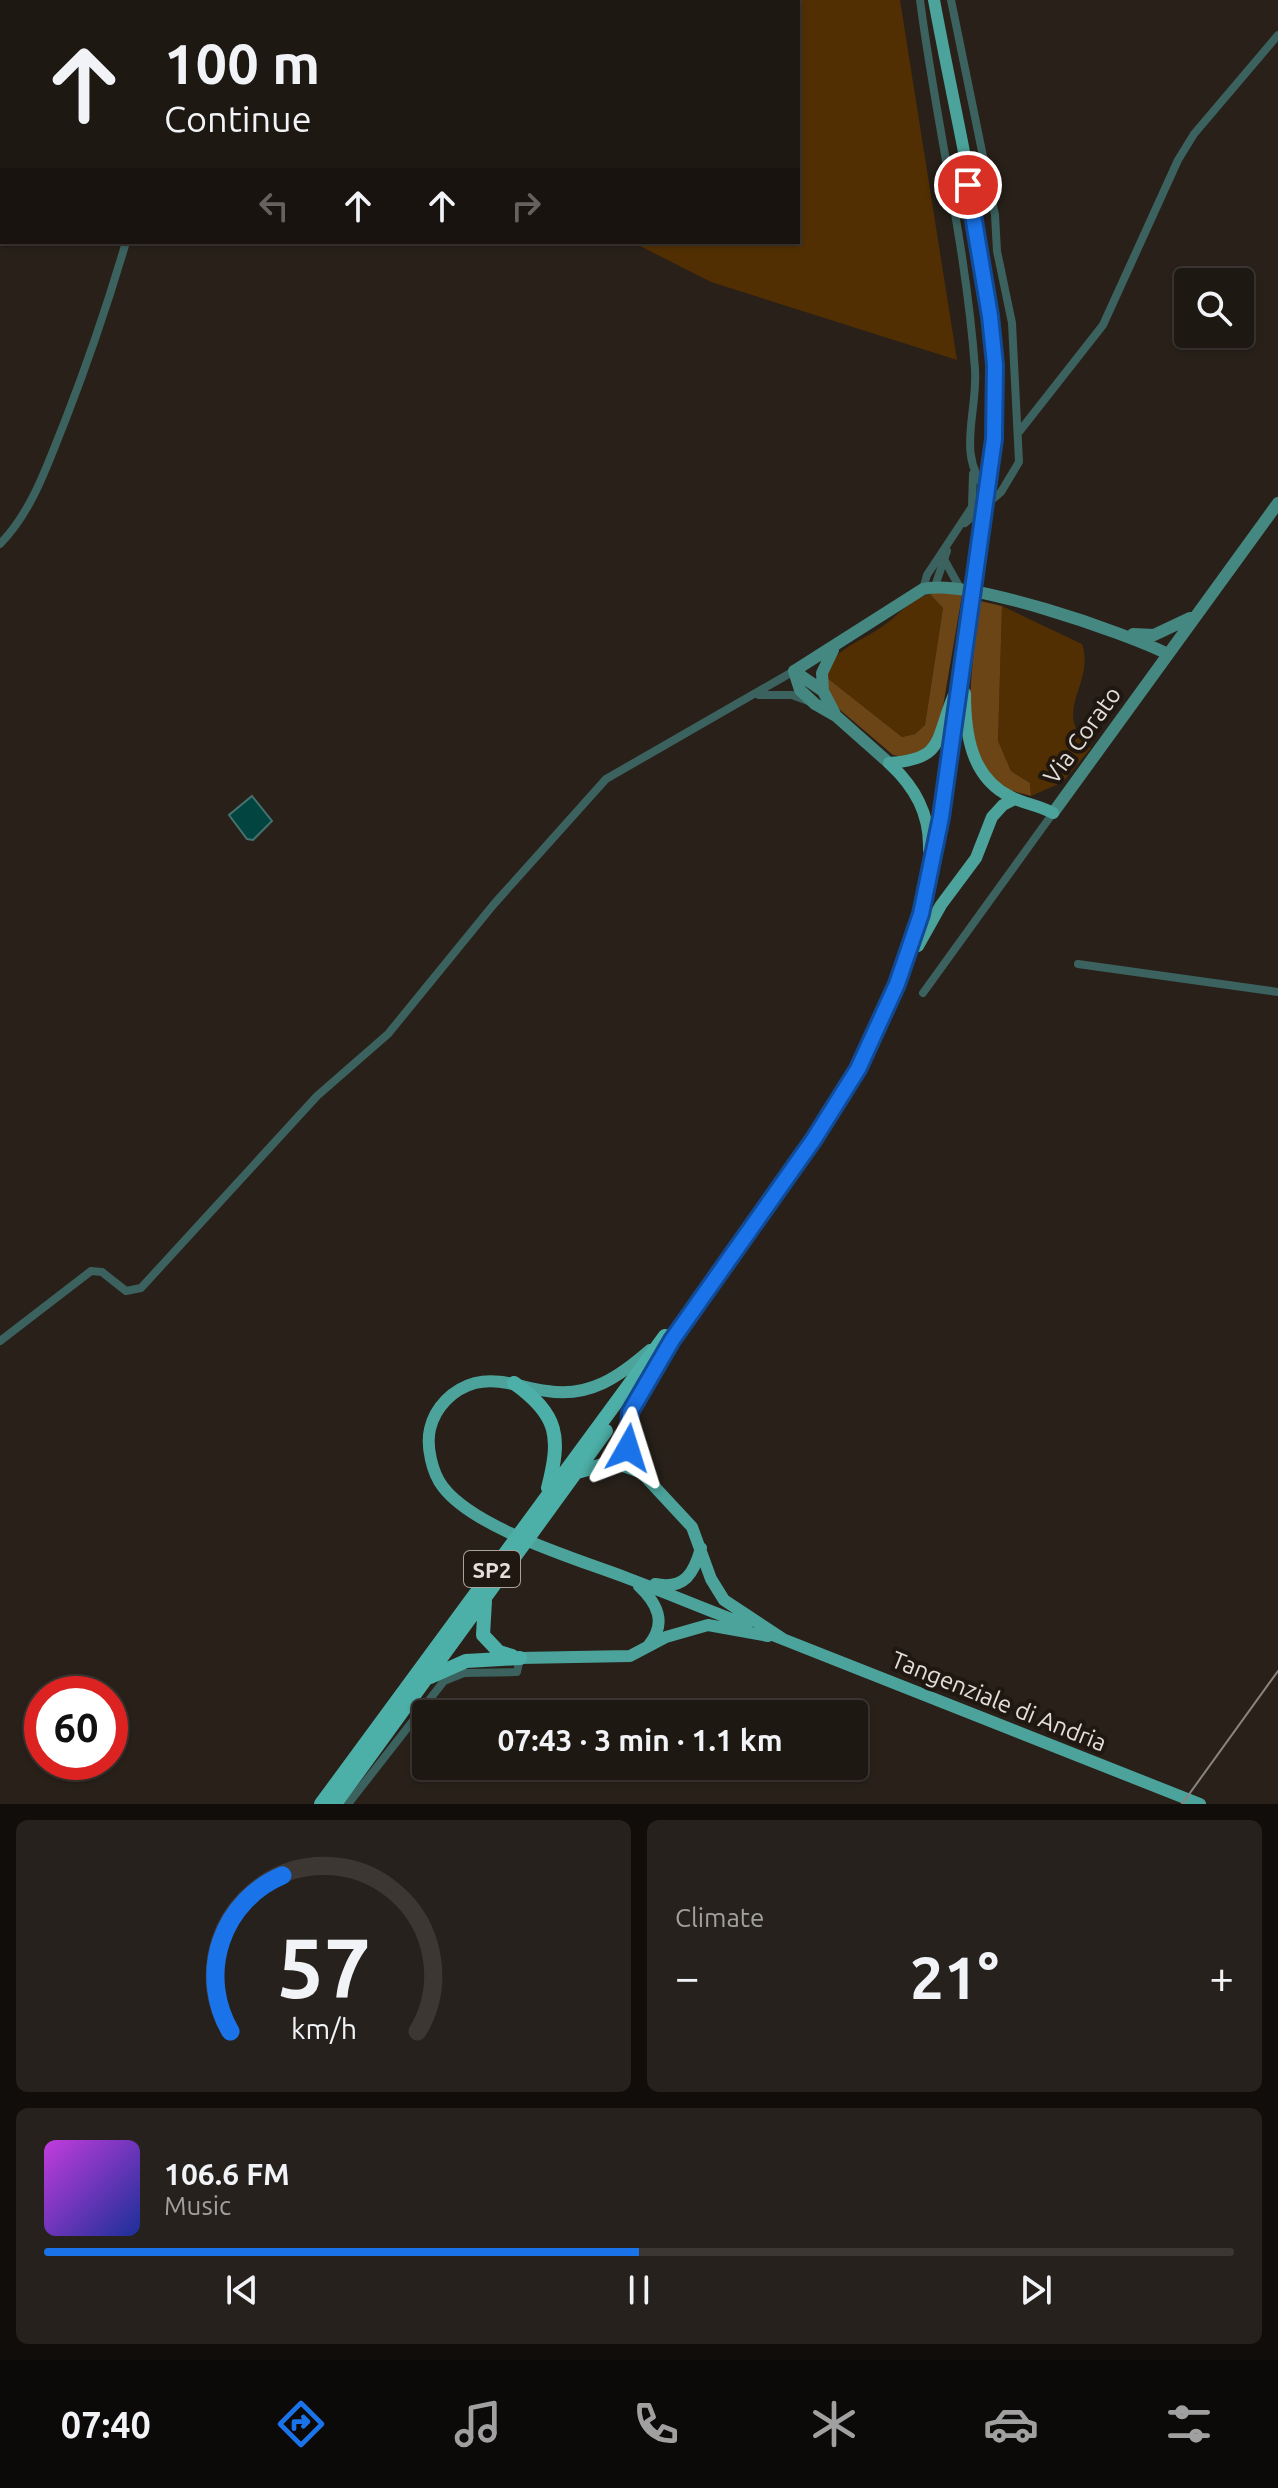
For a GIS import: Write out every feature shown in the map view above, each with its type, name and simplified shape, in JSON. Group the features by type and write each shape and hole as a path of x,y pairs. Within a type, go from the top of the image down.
{"highway":[{"name":"SP2","path":"335,1804 486,1598 669,1338"},
{"name":"SP2","path":"321,1804 546,1496 669,1338"},
{"path":"514,1383 539,1401 551,1419 556,1442 546,1496"},
{"path":"576,1472 614,1462 640,1471"},
{"path":"486,1598 483,1635 499,1652 520,1658"},
{"path":"426,1679 466,1661 520,1658"}],"main road":[{"name":"SP2","path":"669,1338 749,1231 840,1100 897,984 927,890 991,471 995,397 990,316 934,0"},
{"name":"Via Corato","path":"1053,813 1278,503"},
{"path":"794,671 929,587 960,588 1124,634 1168,654"},
{"path":"1124,634 1154,635 1197,615"},
{"path":"1154,635 1162,640 1168,654"},
{"path":"823,691 826,660 840,641"},
{"path":"965,650 965,705 971,748 985,779 1015,799 1053,813"},
{"path":"794,671 823,691 836,716"},
{"path":"794,671 800,690 815,704 836,716 912,783 930,834 927,890"},
{"path":"889,763 918,760 933,752 961,675"},
{"path":"897,984 941,905 976,858 992,817 1003,805 1015,799"},
{"path":"669,1338 618,1377 597,1387 570,1392 547,1391 492,1380 472,1384 452,1394 437,1409 429,1431 431,1462 442,1486 462,1506 503,1528 783,1639"},
{"path":"669,1338 630,1412 628,1448 640,1471 692,1527 711,1579 724,1600 738,1613 783,1639"},
{"path":"633,1580 668,1587 683,1582 695,1571 701,1548"},
{"path":"633,1580 659,1611 660,1627 644,1651"},
{"path":"520,1658 630,1656 666,1637 708,1625 783,1639"},
{"name":"Tangenziale di Andria","path":"783,1639 1200,1804"}],"street":[{"path":"920,0 969,312 975,374 969,447 973,473 972,507 965,523"},
{"path":"929,587 927,575 965,523 1001,492 1019,462 1012,323 997,251 995,215 951,0"},
{"path":"1019,432 1103,325 1178,160 1194,134 1278,35"},
{"path":"0,544 18,526 39,487 99,333 125,244"},
{"path":"973,473 988,492 1001,492"},
{"path":"929,587 945,561 948,546"},
{"path":"945,561 960,588"},
{"path":"0,1341 91,1271 102,1272 126,1291 141,1288 317,1096 403,1017 494,904 606,779 794,671"},
{"path":"750,697 792,695 815,704"},
{"name":"Via Corato","path":"923,993 1053,813"},
{"path":"1078,964 1278,992"},
{"path":"348,1804 444,1681 464,1673 517,1672 520,1658"}],"shaded area":[{"path":"800,0 900,0 957,360 711,282 636,244 800,244"},
{"path":"941,590 962,595 938,736 912,759 893,755 832,703 826,677 902,737 915,734 925,725 943,608 930,594"},
{"path":"930,594 943,608 925,725 915,734 902,737 826,677 826,666 911,603"},
{"path":"980,601 1002,606 998,741 1011,771 1030,783 1031,796 996,784 983,771 975,751 970,699"},
{"path":"1002,606 1082,644 1085,659 1073,710 1079,735 1091,748 1063,782 1031,796 1030,783 1011,771 998,742"}],"water":[{"path":"252,796 272,821 253,840 247,839 229,815"}],"railway":[{"path":"1182,1804 1278,1671"}],"route":[{"path":"628,1448 630,1412 672,1340 814,1139 858,1069 897,984 921,914 941,817 994,439 995,365 990,316 968,185"}]}
